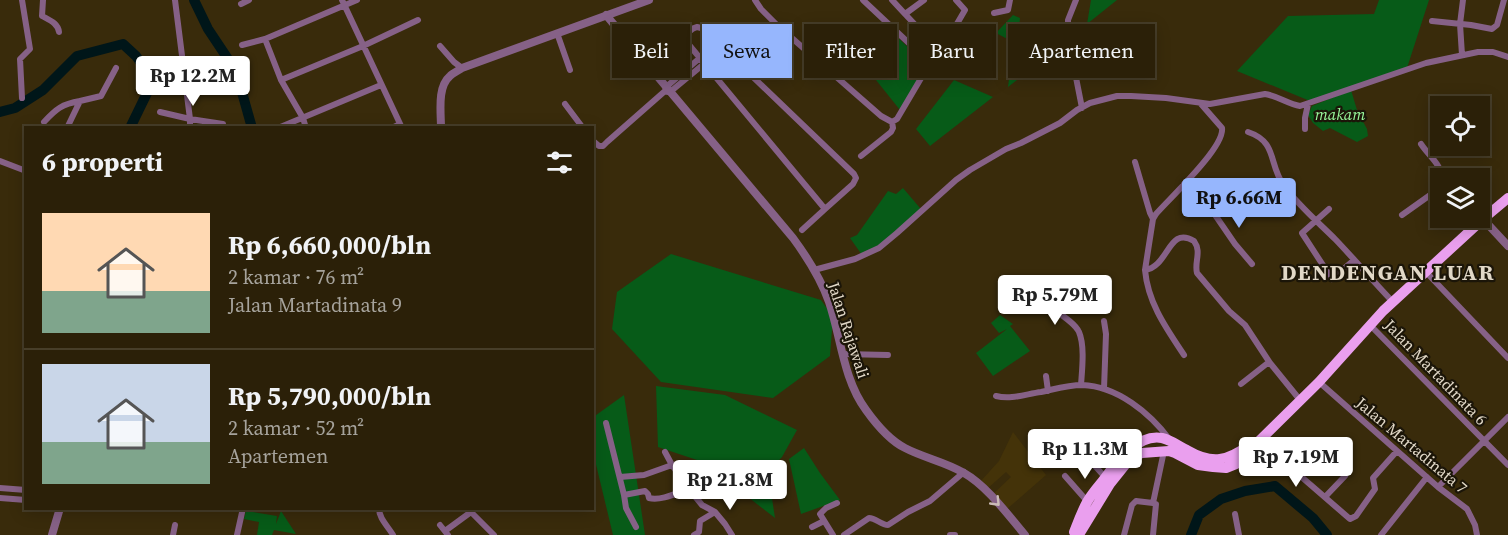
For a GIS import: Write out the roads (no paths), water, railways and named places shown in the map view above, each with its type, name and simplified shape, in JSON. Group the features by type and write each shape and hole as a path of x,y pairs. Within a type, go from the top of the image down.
{"highway":[{"path":"1490,210 1508,198"},
{"path":"1074,535 1080,533 1104,493 1133,457 1170,448 1211,460 1220,460 1260,440 1318,382 1369,324 1468,228"},
{"path":"1074,535 1088,501 1120,458 1139,443 1158,437 1165,439 1170,448"}],"street":[{"path":"22,0 30,49 20,59 22,98"},
{"path":"43,0 42,16 54,23 59,32"},
{"path":"175,0 190,126"},
{"path":"241,3 249,0"},
{"path":"242,45 266,39 344,3 357,0"},
{"path":"441,126 441,92 450,75 462,68 649,0"},
{"path":"755,0 777,25 881,116 892,122"},
{"path":"863,0 909,43"},
{"path":"892,0 914,24"},
{"path":"905,15 924,0"},
{"path":"956,24 964,10 957,0"},
{"path":"994,13 1008,10 1010,0"},
{"path":"1076,0 1068,20 1068,37 1082,108"},
{"path":"1462,55 1460,24 1463,0"},
{"path":"1432,21 1492,29 1497,25 1504,0"},
{"path":"344,3 401,126"},
{"name":"Jalan Rajawali","path":"606,15 793,238 824,288 848,374 860,400 879,426 906,449 964,472 982,487 1025,535"},
{"path":"281,80 418,21"},
{"path":"702,29 694,28 685,37 702,59"},
{"path":"557,33 570,70"},
{"path":"266,39 281,80 305,126"},
{"path":"440,46 462,68"},
{"path":"814,270 855,259 879,248 970,170 1006,149 1060,123 1090,103 1117,96 1166,98 1210,105 1265,94 1273,95 1296,106 1308,104 1407,68 1462,55 1490,52 1508,57"},
{"path":"594,142 603,146 702,61"},
{"path":"44,122 54,110 67,104 101,96 116,68"},
{"path":"718,78 825,209"},
{"path":"754,78 856,178 853,184 802,230"},
{"path":"892,122 897,119 921,78"},
{"path":"283,126 381,85"},
{"path":"68,126 80,101"},
{"path":"565,104 582,126"},
{"path":"1184,355 1153,305 1145,270 1153,219 1213,151 1223,132 1200,104"},
{"path":"1305,129 1308,104"},
{"path":"160,112 223,124"},
{"path":"861,156 891,132 892,122"},
{"path":"1248,132 1263,139 1269,148 1278,177 1291,195 1392,301"},
{"path":"1421,144 1439,168"},
{"path":"0,161 24,170"},
{"path":"1135,162 1153,219"},
{"path":"1184,184 1211,209 1234,244 1252,264"},
{"path":"1402,215 1430,195"},
{"path":"1329,209 1302,233 1331,278 1334,278 1354,260"},
{"path":"1486,228 1508,246"},
{"path":"1145,270 1156,267 1177,239 1185,237 1194,242 1198,251 1197,273 1229,311 1245,325 1269,362 1300,400"},
{"path":"1425,271 1508,358"},
{"path":"1046,304 1073,323 1079,331 1082,354 1081,385"},
{"path":"1104,321 1106,334 1104,389"},
{"name":"Jalan Martadinata 6","path":"1369,324 1508,465"},
{"path":"843,354 888,355"},
{"path":"1241,384 1269,362"},
{"path":"1046,376 1048,391"},
{"name":"Jalan Martadinata 7","path":"1318,382 1438,487 1467,509 1477,535"},
{"path":"996,396 1003,398 1081,385 1104,389 1123,398 1157,424 1170,448 1153,502 1156,506 1153,535"},
{"path":"1438,487 1508,417"},
{"path":"606,423 626,508 636,527"},
{"path":"1260,440 1348,518 1354,517 1373,492 1375,487 1373,478 1397,451"},
{"path":"1043,457 1065,442 1071,447 1076,444 1106,477"},
{"path":"665,452 697,500 702,506 715,512 732,535"},
{"path":"620,477 644,475 672,465"},
{"path":"844,535 869,518 888,525 930,501 964,472"},
{"path":"1065,476 1088,501"},
{"path":"1325,497 1345,476"},
{"path":"1381,535 1427,477"},
{"path":"0,488 24,490"},
{"path":"624,495 645,491 649,498 653,499 689,489"},
{"path":"0,498 24,500"},
{"path":"1124,535 1134,503 1136,501 1153,502"},
{"path":"833,535 820,515 826,508 837,502"},
{"path":"52,535 59,510"},
{"path":"237,535 243,510"},
{"path":"379,510 393,535"},
{"path":"444,530 471,512 494,535"},
{"path":"694,535 699,532 700,521 715,512"},
{"path":"1235,514 1239,535"},
{"path":"812,527 824,521"},
{"path":"173,535 175,525"},
{"path":"950,535 955,535"}],"waterway":[{"path":"194,0 208,29 236,71 251,126"},
{"path":"0,112 15,108 43,90 77,56 123,44 144,67 147,93 131,126"},
{"path":"1191,535 1199,515 1221,499 1245,491 1275,486 1313,518 1327,535"}],"district":[{"name":"DENDENGAN LUAR","path":"1388,272"}],"park label":[{"name":"makam","path":"1340,114"}]}
